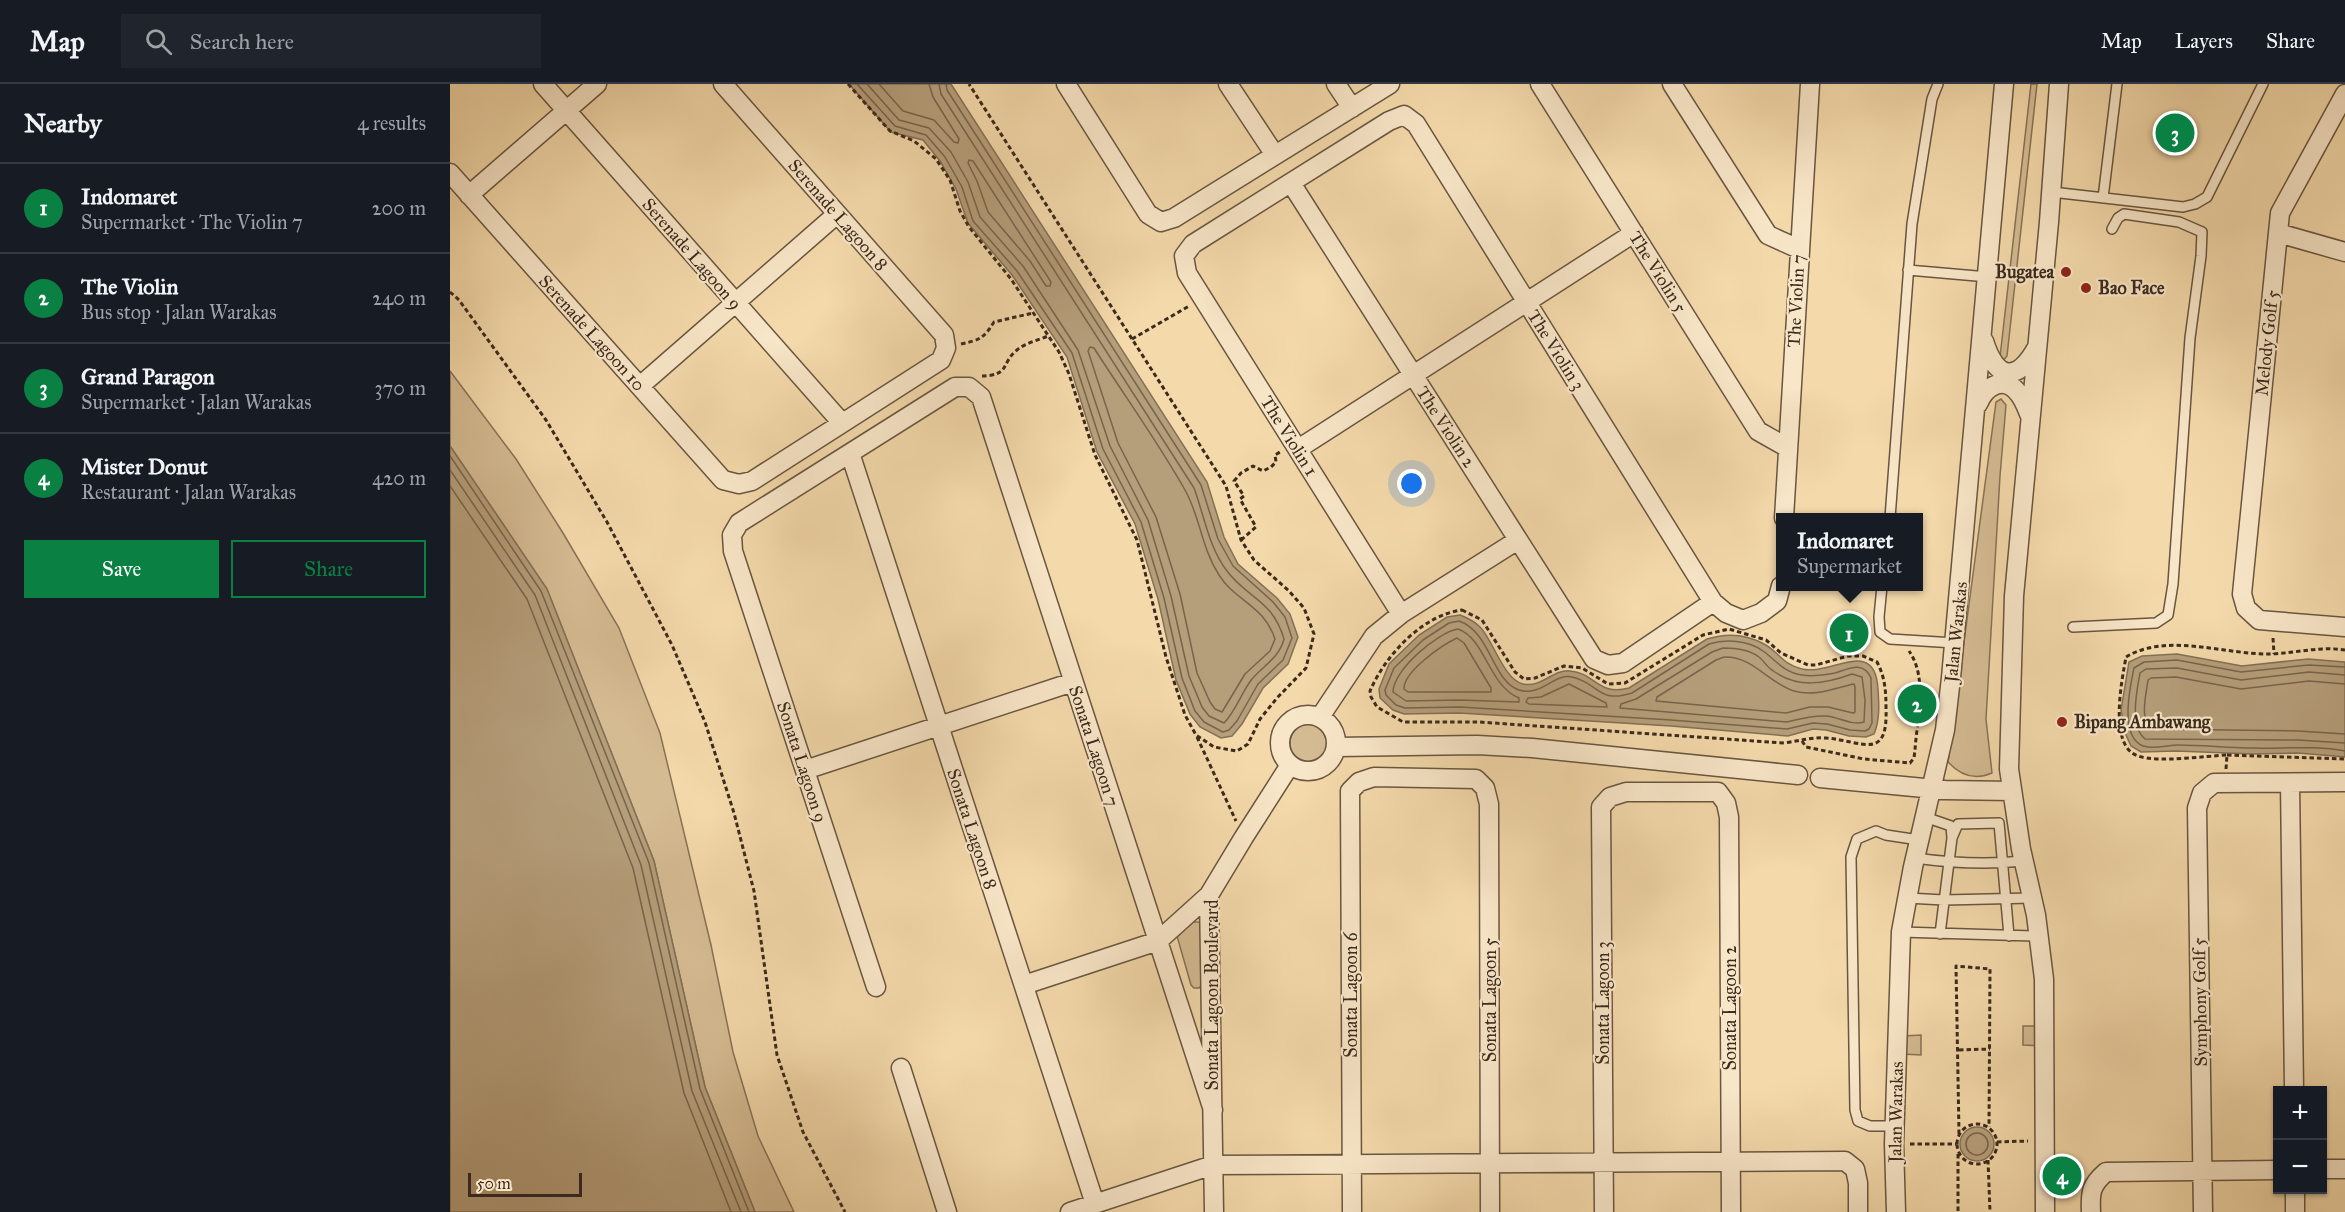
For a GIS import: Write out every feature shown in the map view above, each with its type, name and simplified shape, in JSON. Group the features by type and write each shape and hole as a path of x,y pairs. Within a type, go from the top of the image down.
{"street":[{"name":"Serenade Lagoon 9","path":"543,84 842,423"},
{"path":"469,195 597,84"},
{"name":"Serenade Lagoon 8","path":"723,84 944,335 946,348"},
{"path":"1066,84 1148,214 1161,222 1174,218 1390,84"},
{"path":"1228,84 1275,155"},
{"path":"1336,84 1352,108"},
{"name":"The Violin 5","path":"1540,84 1758,431 1788,448"},
{"path":"1672,84 1768,235 1799,249"},
{"name":"The Violin 7","path":"1784,513 1810,84"},
{"name":"Jalan Warakas","path":"1896,1212 1895,1135 1901,932 1917,849 1933,789 1945,730 1955,643 2004,84"},
{"path":"2045,1212 2044,979 2032,898 2023,861 2007,823 2012,791 2009,769 2014,596 2052,192 2059,84"},
{"name":"Melody Golf 5","path":"2345,94 2280,213 2242,594 2246,608 2259,620 2345,627"},
{"name":"The Violin 3","path":"1291,183 1389,121 1404,115 1416,123 1713,602"},
{"name":"Serenade Lagoon 10","path":"450,173 723,480 739,484 752,481 842,423"},
{"name":"The Violin 1","path":"1291,183 1193,244 1184,256 1187,273 1401,614"},
{"name":"The Violin 2","path":"1291,183 1594,659 1608,665 1623,663 1713,602"},
{"path":"640,386 837,214"},
{"path":"1296,446 1413,375 1634,233"},
{"path":"2278,233 2345,252"},
{"path":"1982,336 1996,368 2004,372 2022,369 2038,346"},
{"path":"842,423 941,360 946,348"},
{"path":"1976,409 1982,392 1990,387 2010,385 2018,392 2031,419"},
{"path":"850,453 955,387 969,387"},
{"name":"Sonata Lagoon 7","path":"969,387 981,397 1213,1110"},
{"name":"Sonata Lagoon 9","path":"850,453 739,523 732,536 733,550 876,987"},
{"name":"Sonata Lagoon 8","path":"850,453 1023,986 1083,1209"},
{"path":"1320,717 1374,636 1401,614 1518,540"},
{"path":"1713,602 1726,613 1743,620 1761,613 1777,601 1779,591"},
{"path":"805,770 1073,682"},
{"path":"1307,714 1320,717 1330,725 1335,735 1336,747 1332,758 1324,767 1313,771 1301,771 1290,765 1282,754 1280,741 1284,728 1294,718 1307,714"},
{"path":"1336,747 1477,745 1532,748 1798,775"},
{"name":"Sonata Lagoon Boulevard","path":"1214,1212 1209,895 1290,765"},
{"name":"Sonata Lagoon 6","path":"1352,1212 1350,791 1359,782 1374,777 1476,778 1485,788"},
{"path":"1820,778 1933,789 2012,791"},
{"path":"2225,783 2345,782"},
{"name":"Symphony Golf 5","path":"2203,1212 2197,808 2202,793 2214,783 2225,783"},
{"path":"2290,783 2294,1086"},
{"name":"Sonata Lagoon 5","path":"1485,788 1489,804 1490,1212"},
{"name":"Sonata Lagoon 3","path":"1605,1212 1601,807 1610,797 1626,792 1718,792 1726,803"},
{"name":"Sonata Lagoon 2","path":"1726,803 1729,818 1731,1212"},
{"path":"1023,986 1158,941 1209,895"},
{"path":"901,1068 947,1212"},
{"path":"1083,1209 1213,1165 1845,1161 1855,1169 1858,1183 1858,1212"},
{"path":"2327,1169 2345,1169"},
{"path":"2091,1212 2090,1196 2095,1182 2106,1172 2273,1170"},
{"path":"2295,1194 2295,1212"}],"lane":[{"path":"1890,513 1913,212 1932,99 1938,84"},
{"path":"2103,198 2117,84"},
{"path":"2052,192 2182,207 2195,204 2207,196 2263,84"},
{"path":"2073,627 2156,623 2168,615 2173,584 2190,338 2202,232 2179,222 2124,214 2118,218 2112,230"},
{"path":"1908,270 1988,277"},
{"path":"1882,591 1880,632 1890,639 1955,643"},
{"path":"1925,817 1951,825 1952,838 1940,934"},
{"path":"1952,838 1958,824 2007,823 2002,863 2009,936"},
{"path":"1895,1135 1858,1121 1855,1110 1851,857 1857,839 1876,831 1949,862 2023,861"},
{"path":"1907,898 1944,900 2032,898"},
{"path":"1901,932 2038,936"}],"path":[{"path":"848,84 890,131 914,141 936,159 950,180 960,211 969,227 1011,279 1048,336 1069,374 1095,455 1137,540 1166,657 1185,716 1244,837"},
{"path":"969,84 1226,486 1241,540 1254,560 1304,608 1314,634 1306,668 1260,719 1248,744 1237,751 1214,747 1196,735"},
{"path":"450,292 459,300 546,420 607,522 672,645 700,711 734,813 754,891 777,1055 803,1132 845,1212"},
{"path":"1132,339 1203,298"},
{"path":"946,348 986,336 994,322 1033,313"},
{"path":"969,387 974,377 993,376 1003,372 1018,349 1048,336"},
{"path":"1241,540 1256,527 1240,499 1244,496 1234,481 1241,473 1253,466 1263,471 1271,467 1276,462 1275,455 1296,446"},
{"path":"1462,609 1482,620 1515,672 1524,679 1535,678 1564,666 1582,668 1608,684 1625,683 1703,635 1729,629 1766,640 1781,653 1808,665 1848,656 1863,656 1877,662 1886,684 1886,729 1883,738 1867,745 1827,738 1802,741 1762,742 1479,722 1403,722 1377,707 1370,691 1392,655 1426,622 1438,615 1462,609"},
{"path":"1802,741 1806,747 1832,753 1864,759 1910,763 1914,758 1915,750 1920,678 1914,658 1908,650 1907,640"},
{"path":"2345,650 2329,648 2274,654 2239,653 2183,645 2138,649 2126,657 2118,710 2124,744 2137,756 2165,759 2227,755 2345,759"},
{"path":"2225,783 2227,755"},
{"path":"1958,1212 1956,966 1990,969 1989,1127"},
{"path":"1958,1050 1990,1049"},
{"path":"1958,1152 1963,1159 1980,1164 1988,1160 1995,1152 1997,1142 1989,1127 1981,1124 1964,1127 1959,1134"},
{"path":"1895,1135 1956,1144"},
{"path":"1997,1142 2044,1141"},
{"path":"1988,1160 1990,1212"}],"shaded area":[{"path":"2031,84 2037,84 2007,356 2003,361 2000,357"},
{"path":"450,371 516,459 619,628 660,733 711,945 733,1052 758,1136 794,1212 755,1212 705,1087 654,861 547,589 450,446"},
{"path":"2001,399 2006,405 1986,719 1992,773 1973,776 1962,773 1948,762 1996,402"},
{"path":"1309,724 1323,729 1328,743 1323,757 1309,762 1295,757 1290,743 1295,729"},
{"path":"1192,922 1199,922 1203,927 1204,982 1199,988 1191,985 1177,936"},
{"path":"2023,1026 2044,1026 2044,1046 2023,1045"},
{"path":"1921,1035 1921,1055 1902,1054 1903,1036"}],"water":[{"path":"849,84 951,84 1207,482 1224,537 1238,564 1277,598 1290,614 1298,637 1288,664 1263,688 1242,724 1232,736 1221,738 1200,727 1190,714 1176,680 1158,599 1135,524 1097,452 1067,357 1012,275 968,223 956,189 940,161 923,140 891,132"},
{"path":"450,446 547,589 654,861 705,1087 755,1212 450,1212"},
{"path":"1460,615 1480,627 1504,668 1516,681 1530,685 1558,673 1570,671 1586,676 1603,687 1618,690 1629,688 1707,639 1729,635 1743,636 1757,641 1769,647 1785,661 1802,669 1813,670 1860,661 1869,664 1875,673 1879,706 1876,729 1874,734 1866,737 1813,729 1788,736 1671,726 1459,713 1404,714 1393,710 1380,698 1379,689 1389,664 1419,635 1447,617"},
{"path":"2177,654 2242,666 2308,659 2345,662 2345,757 2298,753 2141,752 2131,746 2126,735 2121,710 2129,662 2142,656"},
{"path":"1977,1127 1989,1132 1994,1144 1989,1156 1977,1161 1965,1156 1960,1144 1965,1132"}],"place":[{"name":"Grand Paragon","path":"2175,133"},
{"name":"Bugatea","path":"2066,272"},
{"name":"Bao Face","path":"2086,288"},
{"name":"Indomaret","path":"1849,633"},
{"name":"The Violin","path":"1917,704"},
{"name":"Bipang Ambawang","path":"2062,722"},
{"name":"Mister Donut","path":"2062,1176"}]}
